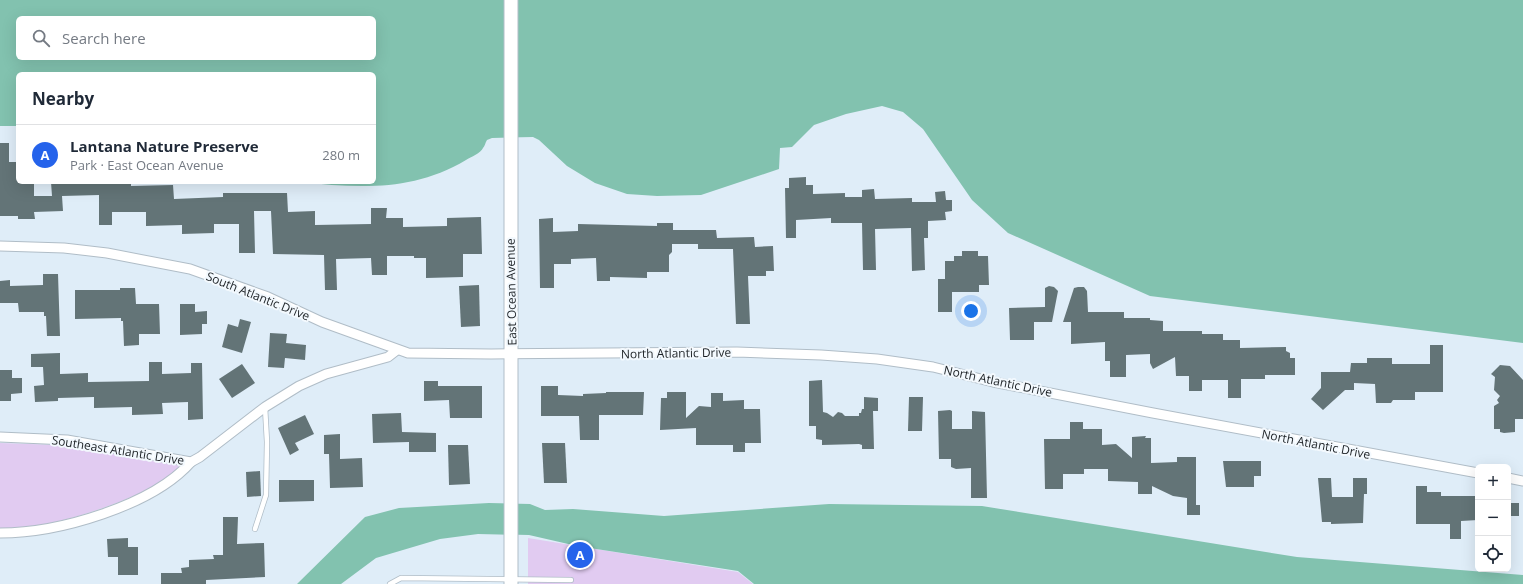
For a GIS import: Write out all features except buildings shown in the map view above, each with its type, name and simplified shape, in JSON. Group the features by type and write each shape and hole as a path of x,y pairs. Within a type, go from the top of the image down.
{"main road":[{"name":"East Ocean Avenue","path":"511,0 511,582"}],"street":[{"name":"South Atlantic Drive","path":"0,246 64,248 107,253 190,270 268,297 322,322 377,340 397,350 417,353 512,354"},
{"name":"Southeast Atlantic Drive","path":"0,437 67,440 191,462 200,457 265,406 299,386 326,374 388,357 397,350"},
{"name":"North Atlantic Drive","path":"512,354 737,352 821,355 877,360 932,367 993,382 1475,472"},
{"path":"0,533 20,532 65,525 100,514 142,497 183,471 191,462"},
{"path":"1511,479 1523,481"}],"lane":[{"path":"254,529 266,495 267,442 265,406"},
{"path":"390,584 402,578 511,582 571,580"}],"shaded area":[{"path":"0,0 1523,0 1523,343 1150,296 1008,233 972,200 923,129 903,112 882,106 846,114 814,125 792,147 780,148 779,169 701,195 657,196 627,194 595,183 567,166 539,140 533,137 492,138 487,140 482,150 476,155 426,178 405,183 364,186 322,184 376,184 376,72 16,72 16,126 0,126"},
{"path":"0,443 60,445 184,464 149,489 116,503 55,522 17,529 0,529"},
{"path":"489,503 530,504 545,510 573,509 664,516 829,504 982,506 1297,557 1523,575 1523,584 754,584 738,571 577,546 529,535 478,534 440,539 376,558 341,584 297,584 365,517 399,508"},
{"path":"528,538 738,572 753,584 528,584"}],"place":[{"name":"Lantana Nature Preserve","path":"580,555"}]}
